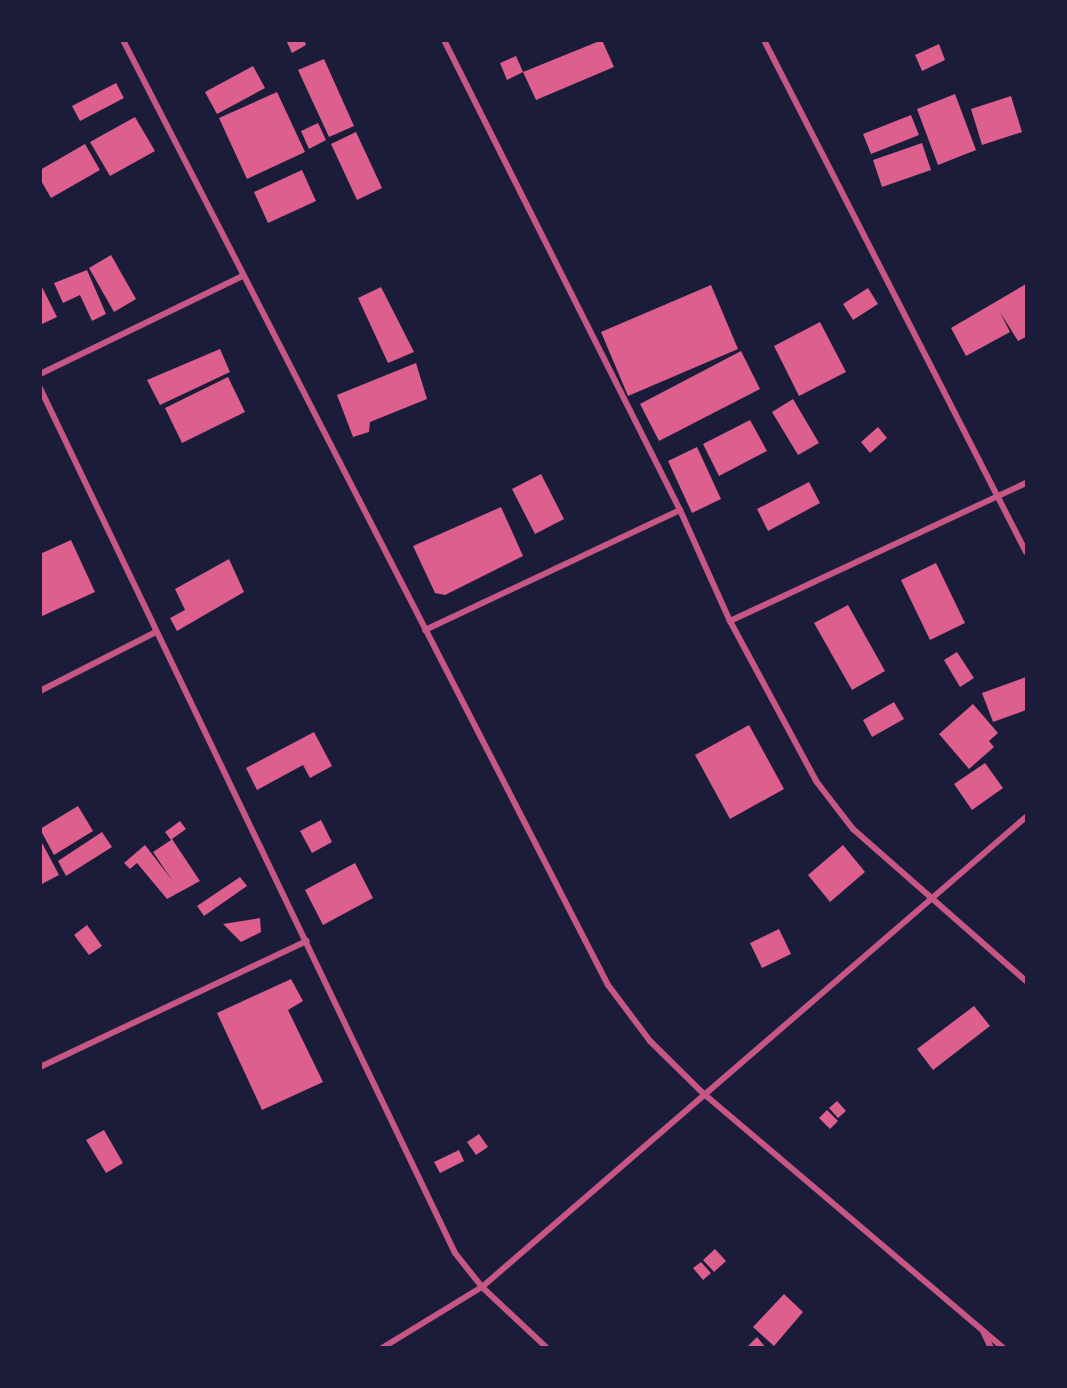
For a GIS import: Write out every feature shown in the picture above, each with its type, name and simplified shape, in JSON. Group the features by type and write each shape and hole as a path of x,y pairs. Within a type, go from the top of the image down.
{"street":[{"path":"123,40 608,985 650,1041 704,1094 1004,1347"},
{"path":"444,40 680,510 730,621 816,781 853,829 1026,981"},
{"path":"764,40 1000,496 1026,552"},
{"path":"40,374 243,276"},
{"path":"40,388 455,1253 482,1287 547,1347"},
{"path":"730,621 1026,483"},
{"path":"425,630 680,510"},
{"path":"40,692 156,632"},
{"path":"382,1347 482,1287 1026,818"},
{"path":"40,1067 307,942"},
{"path":"981,1328 991,1347"}],"building":[{"path":"286,40 304,40 306,45 292,53"},
{"path":"602,40 614,67 536,100 523,72"},
{"path":"939,44 945,60 922,71 915,55"},
{"path":"516,56 523,72 507,80 500,63"},
{"path":"324,59 354,126 329,137 298,70"},
{"path":"253,66 265,88 217,114 205,92"},
{"path":"116,83 124,98 80,121 72,106"},
{"path":"277,92 305,152 247,179 219,118"},
{"path":"955,94 976,150 938,165 917,109"},
{"path":"1011,96 1022,132 982,145 971,109"},
{"path":"911,115 919,135 871,154 863,134"},
{"path":"135,117 155,151 110,176 90,142"},
{"path":"318,123 326,140 309,149 301,131"},
{"path":"356,132 382,188 357,200 331,144"},
{"path":"922,143 931,170 882,187 873,160"},
{"path":"85,144 100,170 51,198 40,179 40,170"},
{"path":"302,170 316,201 268,223 254,192"},
{"path":"111,255 136,299 114,312 89,268"},
{"path":"87,270 106,314 92,321 80,295 63,303 54,283"},
{"path":"1026,284 1026,337 1018,341 1000,312 1010,332 966,356 951,328"},
{"path":"711,285 738,349 628,396 601,332"},
{"path":"42,287 57,317 40,325 40,288"},
{"path":"381,287 414,352 388,363 358,298"},
{"path":"868,288 878,304 853,320 843,304"},
{"path":"820,322 846,372 799,396 774,346"},
{"path":"220,349 230,372 160,405 147,380"},
{"path":"741,351 760,389 659,441 640,404"},
{"path":"416,363 427,399 370,422 369,432 353,437 337,395"},
{"path":"228,377 245,412 182,443 165,408"},
{"path":"793,399 819,443 798,455 772,412"},
{"path":"750,420 767,451 719,476 703,444"},
{"path":"878,427 887,438 870,453 861,442"},
{"path":"697,447 721,499 692,513 668,461"},
{"path":"541,474 564,519 535,534 512,489"},
{"path":"809,482 820,503 768,531 757,509"},
{"path":"501,507 523,556 445,595 435,593 413,546"},
{"path":"71,540 95,592 40,617 40,554"},
{"path":"229,559 244,592 177,631 170,618 185,610 175,589"},
{"path":"936,563 965,623 930,640 901,580"},
{"path":"848,605 885,671 852,690 814,623"},
{"path":"957,652 974,678 960,687 944,660"},
{"path":"1026,677 1026,710 993,722 982,693"},
{"path":"894,702 904,719 872,737 863,720"},
{"path":"973,704 998,733 989,741 994,747 969,769 939,734"},
{"path":"749,725 784,789 730,819 695,755"},
{"path":"314,732 332,766 310,778 303,765 257,790 246,768"},
{"path":"985,763 1003,788 972,810 954,784"},
{"path":"78,806 93,831 54,855 40,829"},
{"path":"321,820 332,842 312,853 300,831"},
{"path":"180,821 186,829 172,839 200,881 167,899 137,863 130,869 124,863 145,845 172,880 153,852 171,840 165,832"},
{"path":"102,832 112,847 66,876 58,861"},
{"path":"40,839 59,875 40,885"},
{"path":"843,845 865,872 830,902 808,875"},
{"path":"355,863 373,898 323,925 305,890"},
{"path":"240,877 247,886 204,916 197,906"},
{"path":"260,918 261,932 241,942 223,924"},
{"path":"87,925 102,946 89,955 74,935"},
{"path":"779,929 791,954 762,968 750,943"},
{"path":"291,979 303,1001 288,1010 323,1082 262,1110 217,1013"},
{"path":"974,1006 990,1026 933,1070 917,1049"},
{"path":"837,1101 846,1111 838,1118 829,1108"},
{"path":"827,1110 838,1121 830,1129 819,1118"},
{"path":"104,1130 123,1163 106,1173 86,1140"},
{"path":"479,1134 488,1147 476,1155 467,1142"},
{"path":"459,1150 464,1161 440,1173 434,1162"},
{"path":"715,1249 726,1261 714,1272 703,1260"},
{"path":"701,1262 711,1273 703,1280 693,1268"},
{"path":"784,1294 803,1312 774,1346 753,1327"},
{"path":"757,1337 766,1348 746,1348"}]}
